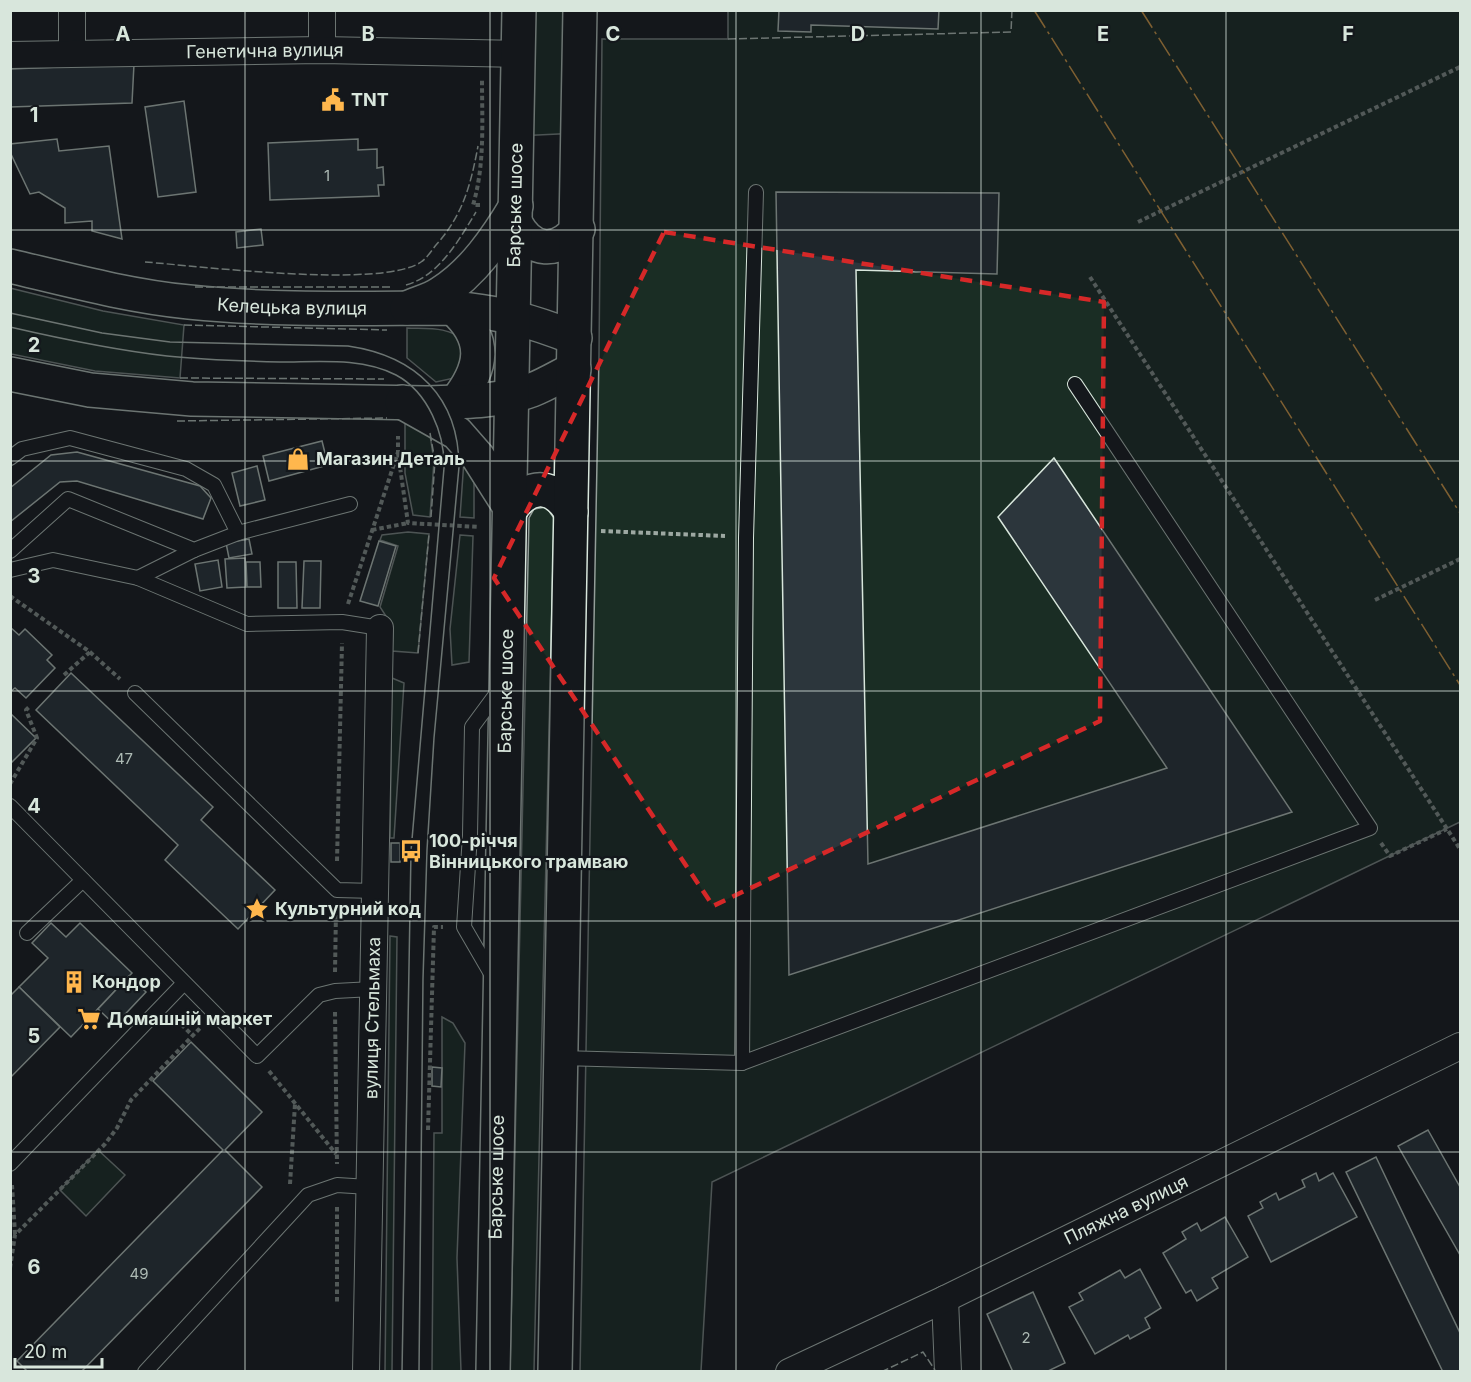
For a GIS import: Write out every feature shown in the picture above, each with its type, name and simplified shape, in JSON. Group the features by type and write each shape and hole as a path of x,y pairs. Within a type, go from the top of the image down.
{"main road":[{"name":"Барське шосе","path":"493,1371 515,316 519,10"},
{"path":"555,1371 578,229 580,10"},
{"path":"516,215 522,235 532,244 545,247 558,245 569,239 578,229"},
{"path":"407,308 441,293 473,266 516,215"},
{"name":"Келецька вулиця","path":"10,266 107,289 187,302 232,306 453,308 515,316 575,353"},
{"path":"453,308 469,325 478,347 478,363 473,378 456,402"},
{"path":"10,374 90,390 192,399 456,402 512,395 532,390 575,353"},
{"path":"402,402 456,433 478,457 511,509 518,499 529,492 542,490 555,493 565,501 571,512"}],"street":[{"path":"72,10 72,53"},
{"path":"322,10 322,50"},
{"name":"Генетична вулиця","path":"10,55 322,50 519,54"},
{"name":"вулиця Стельмаха","path":"366,1371 380,628"},
{"name":"Пляжна вулиця","path":"789,1371 945,1299 1461,1046"},
{"path":"945,1299 948,1371"}],"lane":[{"path":"742,1063 746,538 756,192"},
{"path":"561,1058 742,1063 1370,828 1075,384"},
{"path":"10,458 22,449 70,438 186,469 214,485 238,533"},
{"path":"10,551 68,499 194,550"},
{"path":"138,578 194,550 238,533 350,504"},
{"path":"10,570 52,560 138,578 246,624 342,622 380,628"},
{"path":"135,693 337,890 375,891"},
{"path":"10,806 257,1056 319,995 335,991 373,989"},
{"path":"27,933 83,880"},
{"path":"11,1164 184,983"},
{"path":"145,1371 308,1195 337,1185 369,1187"}],"path":[{"path":"473,205 478,186 482,146 483,52"},
{"path":"1138,222 1461,67"},
{"path":"1090,278 1461,849"},
{"path":"372,530 408,523"},
{"path":"1375,600 1461,559"},
{"path":"10,596 90,652 135,693"},
{"path":"64,675 90,652"},
{"path":"10,784 37,738 26,710 30,706"},
{"path":"1390,856 1447,829"},
{"path":"428,1130 434,927"},
{"path":"15,1235 105,1144 117,1128 131,1100 215,1013"},
{"path":"257,1056 336,1155"},
{"path":"287,1217 296,1104"},
{"path":"10,1268 15,1235 11,1164"}],"highlighted area":[{"path":"664,232 1104,302 1100,721 713,906 494,578"}],"green space":[{"path":"728,10 1460,11 1460,822 712,1182 701,1371 580,1372 599,355 602,39 728,39"},
{"path":"519,11 580,11 579,133 517,136"},
{"path":"10,288 103,311 184,325 180,378 95,371 11,354"},
{"path":"407,328 445,331 458,336 463,341 459,377 436,382 407,358"},
{"path":"405,423 430,435 434,461 430,517 413,515 405,473"},
{"path":"464,460 474,482 474,518 460,517"},
{"path":"546,507 554,518 534,1371 510,1372 529,518 534,509"},
{"path":"408,532 429,534 418,653 392,651 393,627 380,607 398,546 380,540 382,535"},
{"path":"460,535 473,536 469,662 452,665 450,629"},
{"path":"392,678 404,683 394,838 390,838"},
{"path":"390,936 397,937 392,1371 385,1372"},
{"path":"442,1017 453,1023 465,1043 457,1258 461,1371 432,1371 434,1133 442,1133"},
{"path":"98,1150 125,1175 86,1216 60,1190"}],"building":[{"path":"779,10 939,10 938,29 811,25 811,32 778,31"},
{"path":"134,64 132,103 10,107 10,69"},
{"path":"184,101 196,192 158,197 145,107"},
{"path":"57,139 59,151 109,146 122,239 92,231 92,221 65,223 65,208 39,192 30,194 10,152 10,144"},
{"path":"358,139 358,150 377,149 377,168 383,167 384,185 378,185 379,196 270,200 268,143"},
{"path":"776,192 999,193 997,274 856,270 868,864 1167,768 998,517 1054,458 1292,812 789,975"},
{"path":"261,229 263,245 237,248 236,232"},
{"path":"322,441 328,465 269,481 263,456"},
{"path":"77,452 200,486 211,498 203,519 77,481 60,482 10,522 10,488 51,455"},
{"path":"257,466 265,500 240,506 232,473"},
{"path":"249,539 252,554 229,558 226,543"},
{"path":"379,541 396,546 378,606 360,601"},
{"path":"245,558 246,587 227,588 225,559"},
{"path":"218,560 222,587 200,591 195,564"},
{"path":"304,561 321,561 320,608 302,608"},
{"path":"246,562 260,562 261,587 247,587"},
{"path":"278,562 296,562 297,608 278,608"},
{"path":"10,627 19,635 25,629 52,655 47,660 55,668 26,698 15,688 10,692"},
{"path":"71,673 213,807 201,820 275,890 238,929 165,860 178,845 36,710"},
{"path":"10,713 36,738 10,764"},
{"path":"391,843 400,843 400,862 391,862"},
{"name":"Кондор","path":"51,923 66,937 80,923 132,973 71,1037 19,987 48,958 32,943"},
{"path":"129,976 146,992 115,1025 98,1009"},
{"path":"19,987 60,1027 10,1078 10,996"},
{"path":"191,1042 262,1112 225,1150 262,1187 81,1372 28,1372 17,1361 223,1150 153,1081"},
{"path":"432,1067 442,1068 441,1087 432,1086"},
{"path":"1428,1130 1460,1187 1460,1255 1398,1146"},
{"path":"1376,1157 1460,1333 1460,1372 1443,1372 1346,1172"},
{"path":"1316,1173 1319,1181 1333,1173 1357,1217 1271,1262 1248,1216 1263,1208 1260,1202 1276,1193 1279,1200 1305,1187 1302,1180"},
{"path":"1225,1217 1248,1257 1212,1278 1218,1288 1197,1301 1191,1290 1186,1293 1163,1253 1186,1239 1182,1232 1197,1223 1201,1231"},
{"path":"1140,1269 1161,1308 1145,1318 1150,1328 1130,1339 1128,1335 1095,1354 1069,1307 1083,1300 1079,1293 1120,1270 1125,1278"},
{"path":"1033,1292 1065,1363 1046,1372 1013,1372 987,1314"}],"tram line":[{"path":"10,313 102,333 170,342 348,346 372,351 394,359 413,370 429,384 442,401 451,420 457,442 459,467 434,738 427,850 423,979 419,1372"},
{"path":"10,327 88,344 167,356 368,365 383,369 407,382 426,403 438,428 444,455 444,468 411,851 402,1372"}],"fence":[{"path":"728,39 1011,32 1012,10"},
{"path":"145,262 289,274 369,274 400,270 421,262 453,222 469,186 478,146"},
{"path":"406,285 428,274 447,256 476,212"},
{"path":"195,287 393,287"},
{"path":"184,325 387,330"},
{"path":"180,378 384,379"},
{"path":"177,421 387,418"},
{"path":"430,433 435,461 431,517"},
{"path":"418,653 429,534"},
{"path":"881,1372 923,1352 935,1370"}],"power":[{"path":"1034,10 1460,685"},
{"path":"1141,10 1460,513"}],"place":[{"name":"TNT","path":"333,100"},
{"name":"Магазин Деталь","path":"298,459"},
{"name":"100-річчя Вінницького трамваю","path":"411,851"},
{"name":"Культурний код","path":"257,909"},
{"name":"Кондор","path":"74,982"},
{"name":"Домашній маркет","path":"89,1019"}]}
